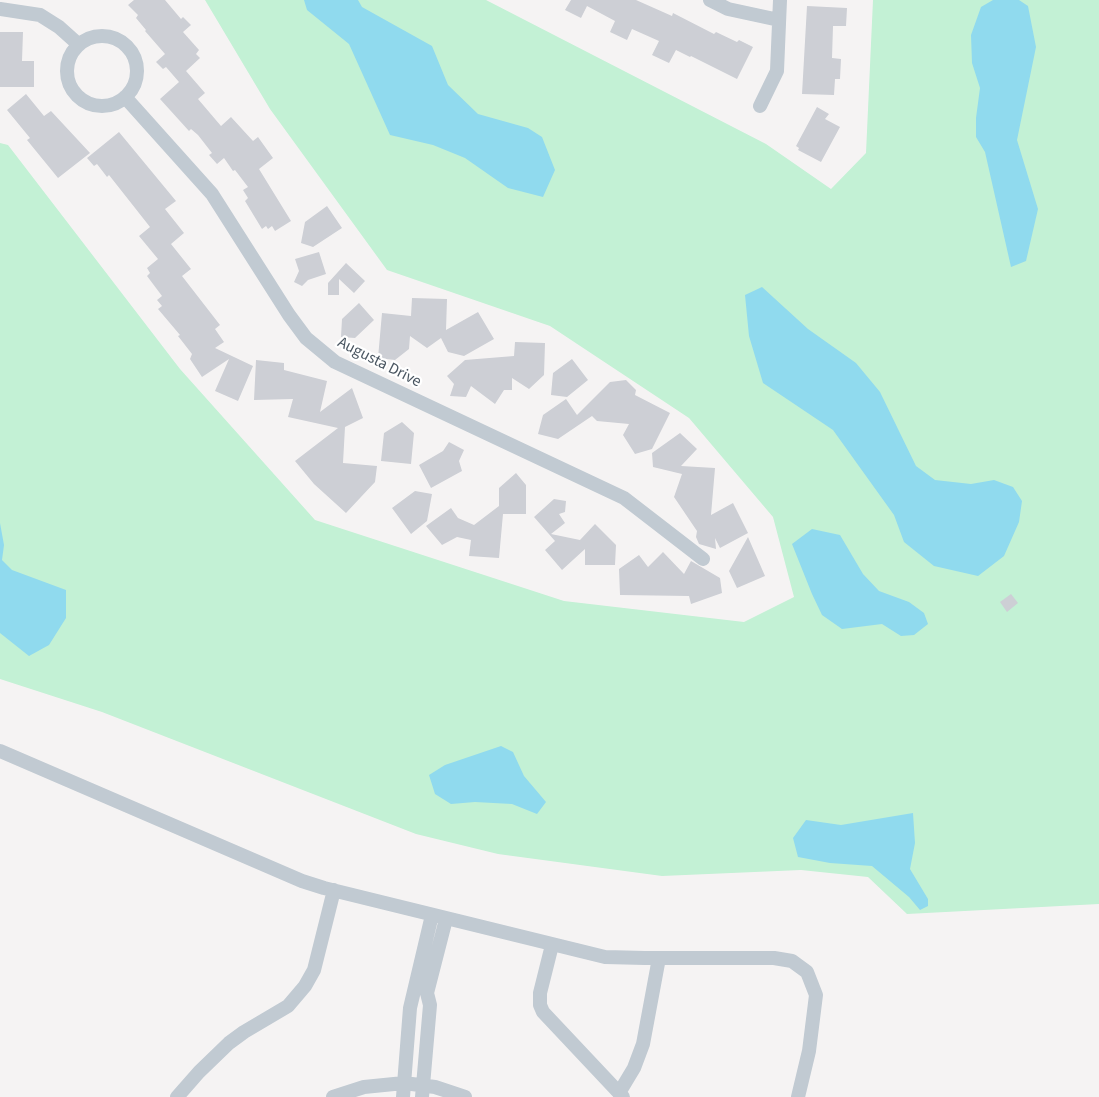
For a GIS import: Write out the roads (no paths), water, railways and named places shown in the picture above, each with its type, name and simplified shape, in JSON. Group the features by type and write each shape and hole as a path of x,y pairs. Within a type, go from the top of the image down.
{"street":[{"path":"710,0 728,9 779,20"},
{"path":"760,106 777,70 780,0"},
{"path":"2,6 40,15 59,27 78,44"},
{"path":"101,35 118,40 132,52 137,76 133,87 125,97 110,105 94,105 84,101 76,94 67,74 70,56 78,44 101,35"},
{"name":"Augusta Drive","path":"125,97 212,194 289,315 306,338 335,362 624,498 703,559"},
{"path":"0,751 302,881 334,890 605,957 784,958 792,961 807,972 814,988 815,1003 805,1072 798,1097"},
{"path":"177,1097 229,1043 288,1006 305,986 314,970 334,890"},
{"path":"423,1090 430,1005 436,993 444,918"},
{"path":"404,1090 410,1008 444,918"},
{"path":"552,945 540,993 540,1005 543,1012 621,1095 643,1044 659,958"},
{"path":"333,1097 364,1087 423,1090 465,1097"}],"water":[{"path":"304,0 358,0 362,7 432,46 448,85 478,114 528,128 542,137 555,170 543,197 508,188 465,158 433,145 390,135 349,44 307,10"},
{"path":"993,0 1019,0 1028,6 1036,47 1017,140 1038,209 1026,261 1011,267 985,152 976,137 980,88 972,63 971,35 981,7"},
{"path":"762,287 808,329 856,363 880,392 916,466 935,480 971,484 994,480 1013,487 1022,501 1019,522 1004,556 978,576 934,566 904,542 894,515 833,430 763,383 749,336 745,295"},
{"path":"0,523 4,545 2,560 12,570 66,590 66,618 49,645 29,656 0,633"},
{"path":"812,529 840,535 863,574 879,591 909,602 924,613 928,624 914,635 901,636 882,624 842,629 822,615 792,544"},
{"path":"501,746 513,752 524,776 546,802 537,814 512,804 475,802 451,804 435,794 429,775 445,765"},
{"path":"913,813 915,843 910,869 928,899 928,906 920,910 909,897 872,866 830,863 798,857 793,838 806,820 841,825"}]}
